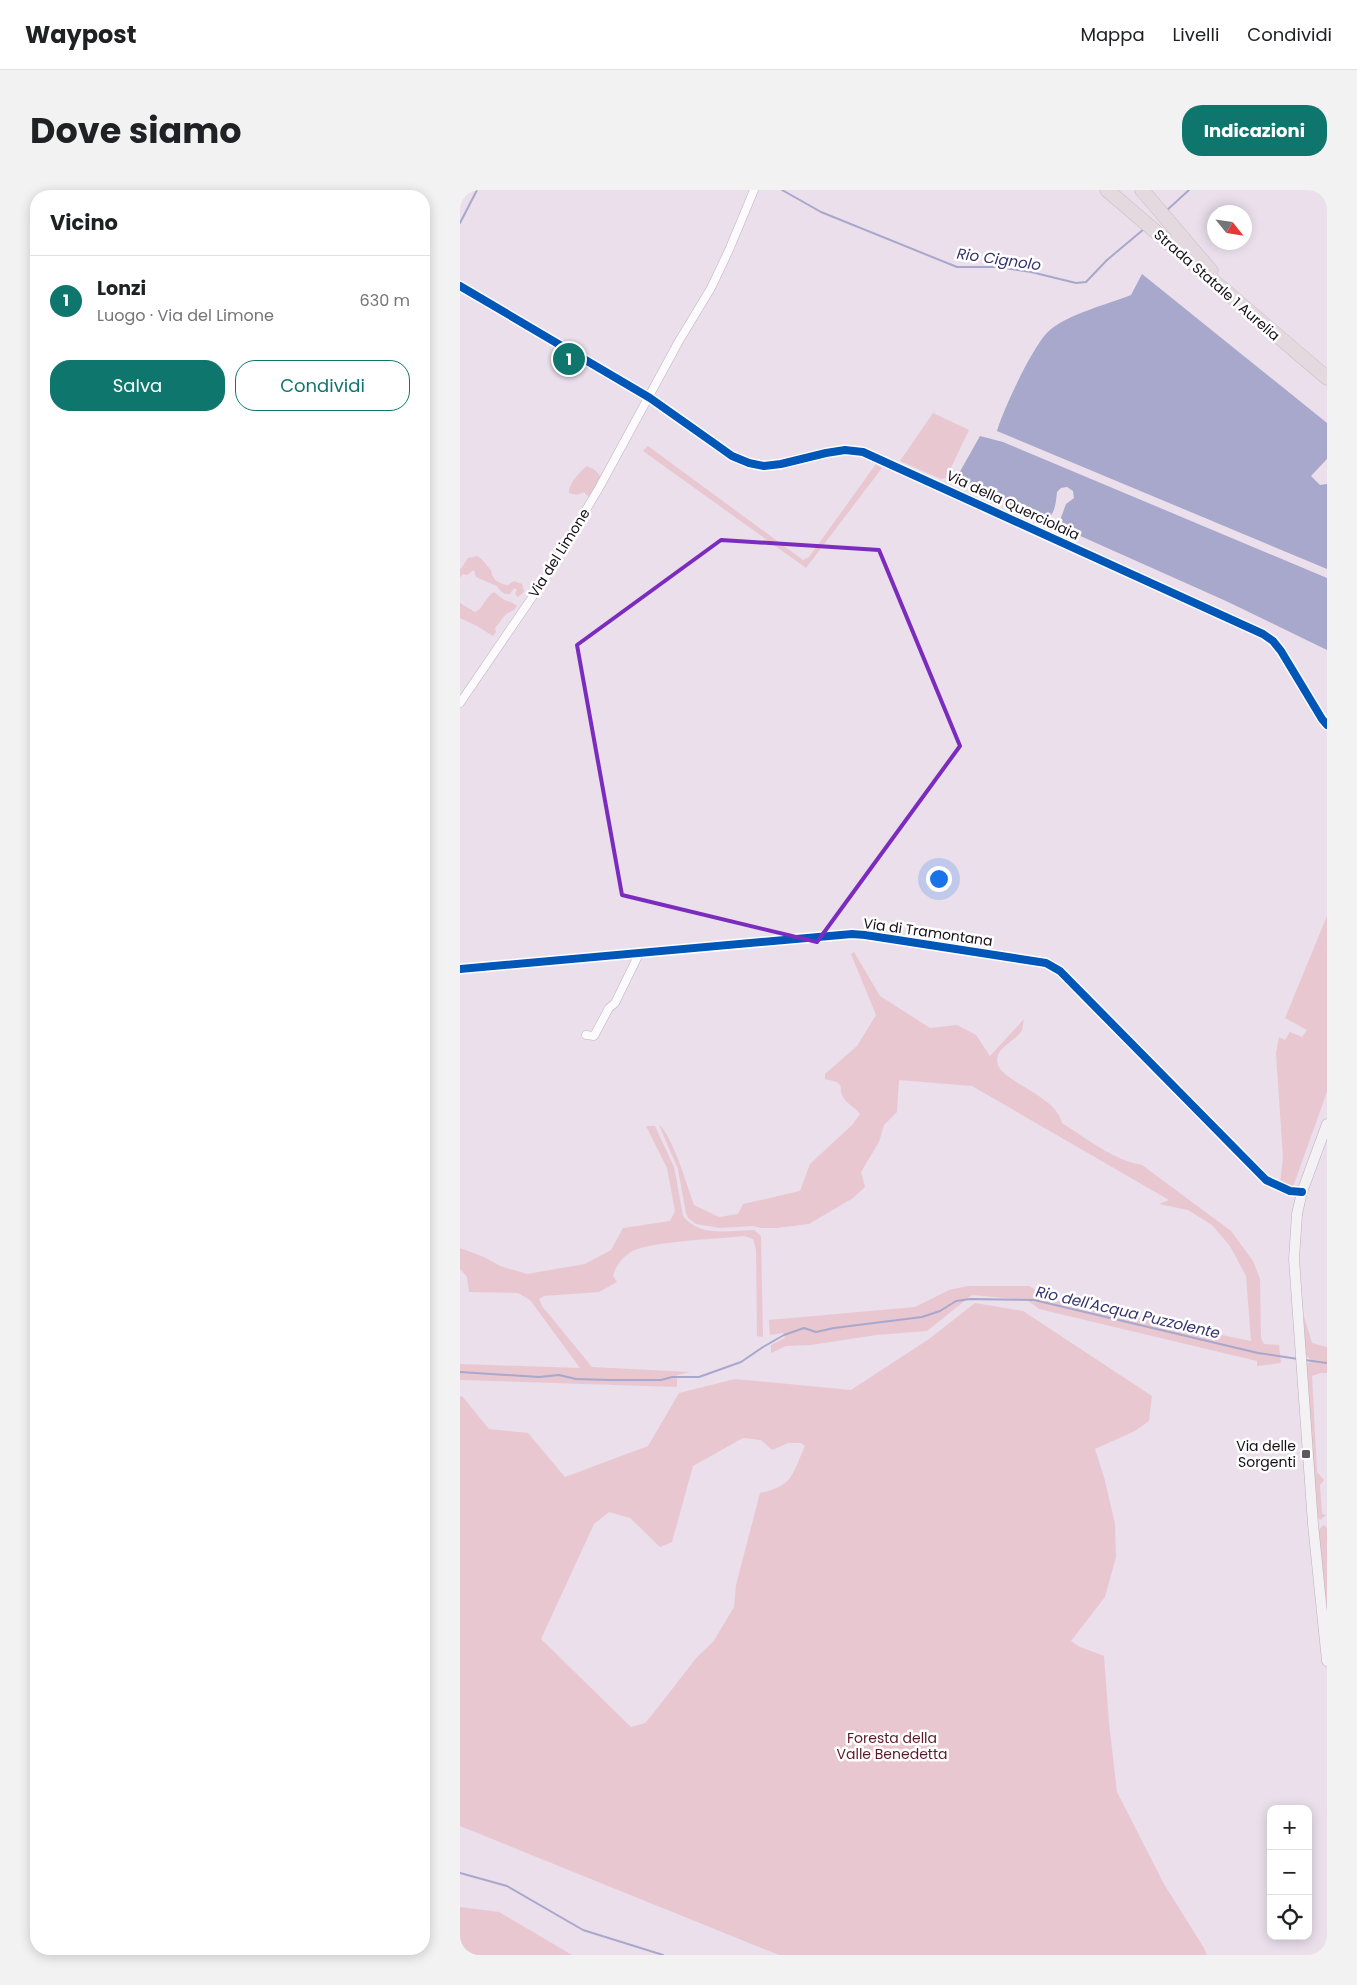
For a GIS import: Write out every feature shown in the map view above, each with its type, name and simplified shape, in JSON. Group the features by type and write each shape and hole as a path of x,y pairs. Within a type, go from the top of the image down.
{"highway":[{"name":"Strada Statale 1 Aurelia","path":"1107,190 1148,214"},
{"name":"Strada Statale 1 Aurelia","path":"1118,190 1148,214 1327,378"},
{"path":"1142,190 1148,214 1171,236"},
{"name":"Strada Statale 1 Aurelia","path":"1171,236 1327,369"}],"main road":[{"path":"1327,1124 1302,1192 1294,1259 1313,1524 1327,1661"}],"street":[{"name":"Via del Limone","path":"460,702 548,574 650,398 679,342 718,276 754,190"},
{"path":"460,286 650,398"},
{"name":"Via della Querciolaia","path":"650,398 732,456 749,463 764,466 845,450 862,452 1241,623 1274,641 1327,725"},
{"name":"Via di Tramontana","path":"460,970 859,934 1046,963 1060,971 1266,1180 1290,1191 1302,1192"},
{"path":"586,1035 594,1036 609,1008 615,1003 639,954"}],"highlighted area":[{"path":"721,540 879,550 960,746 817,942 622,895 577,645"}],"green space":[{"path":"933,413 969,430 946,478 941,479 900,461"},
{"path":"648,446 803,560 809,557 876,464 882,468 806,568 643,451"},
{"path":"587,466 595,470 602,478 589,497 584,492 577,495 569,493 572,482"},
{"path":"477,556 491,570 496,580 508,585 514,581 522,584 524,592 518,597 515,594 517,590 514,588 510,594 504,593 497,586 476,577 474,570 467,575 463,574 460,578 460,570 468,558"},
{"path":"494,592 504,600 517,606 503,617 495,628 496,632 493,636 460,618 460,603 475,612"},
{"path":"1327,916 1327,1092 1294,1184 1291,1187 1280,1183 1283,1158 1276,1053 1279,1037 1285,1040 1290,1032 1302,1037 1307,1030 1285,1018"},
{"path":"854,952 880,996 930,1028 957,1025 976,1035 990,1056 1024,1019 1022,1030 1019,1034 1000,1051 997,1060 999,1068 1006,1075 1049,1104 1057,1113 1062,1123 1110,1153 1142,1165 1231,1231 1253,1261 1260,1279 1261,1338 1264,1344 1279,1345 1281,1363 1257,1366 1257,1361 1039,1309 1027,1300 972,1295 927,1331 876,1335 811,1345 786,1346 771,1353 771,1345 785,1338 783,1333 770,1335 769,1320 915,1307 949,1290 968,1286 1029,1286 1053,1300 1251,1341 1246,1276 1230,1246 1212,1225 1188,1210 1159,1204 1169,1200 972,1086 899,1080 897,1112 884,1125 879,1142 861,1172 865,1187 853,1198 809,1224 777,1228 753,1226 720,1228 696,1224 688,1218 678,1169 659,1125 674,1150 694,1205 719,1217 738,1214 743,1204 800,1191 810,1164 852,1125 860,1114 842,1096 840,1084 825,1079 825,1074 857,1046 876,1015 851,954"},
{"path":"646,1126 655,1126 674,1167 683,1216 690,1223 707,1230 716,1231 754,1230 761,1236 763,1337 757,1336 756,1250 753,1239 744,1236 653,1245 631,1252 622,1259 613,1276 617,1282 599,1292 544,1296 539,1299 542,1306 592,1367 690,1372 677,1375 677,1387 460,1380 460,1364 580,1368 530,1300 518,1293 469,1292 467,1277 460,1269 460,1248 484,1257 500,1266 527,1274 585,1264 611,1250 623,1228 670,1221 675,1211 667,1168"},
{"name":"Foresta della Valle Benedetta","path":"975,1303 1023,1311 1152,1396 1149,1421 1135,1431 1095,1449 1115,1524 1116,1557 1105,1597 1071,1641 1080,1647 1104,1656 1117,1792 1164,1884 1207,1955 779,1955 460,1826 460,1397 462,1396 489,1429 528,1433 565,1477 648,1446 679,1393 735,1379 851,1390 929,1339","holes":["743,1438 761,1440 772,1450 788,1443 801,1443 805,1446 790,1478 779,1487 760,1493 736,1585 734,1607 713,1642 697,1657 645,1723 631,1727 541,1639 594,1524 609,1512 630,1518 660,1547 672,1542 693,1466"]},
{"path":"1304,1316 1312,1343 1327,1347 1327,1373 1312,1376 1317,1472 1324,1480 1320,1485 1322,1514 1326,1515 1320,1520 1317,1516 1306,1363 1313,1362 1305,1354"},
{"path":"1324,1525 1327,1528 1327,1619 1318,1530"},
{"path":"460,1907 499,1912 572,1955 460,1955"}],"water":[{"path":"1142,274 1327,423 1327,459 1311,476 1320,485 1327,484 1327,569 997,431 1012,393 1043,337 1067,319 1131,295"},
{"path":"980,436 1003,442 1327,578 1327,650 1226,601 1058,526 1066,504 1074,498 1073,491 1067,487 1061,488 1057,492 1053,512 1045,520 962,483 958,475"}],"waterway":[{"path":"460,223 477,190"},
{"name":"Rio Cignolo","path":"782,190 821,212 957,267 997,267 1031,272 1076,283 1086,282 1107,260 1144,229"},
{"name":"Rio Cignolo","path":"1166,211 1189,190"},
{"name":"Rio dell'Acqua Puzzolente","path":"460,1372 539,1377 559,1375 576,1379 609,1380 661,1380 672,1377 699,1377 741,1362 784,1335 804,1328 816,1332 922,1317 940,1311 956,1301 970,1299 1034,1300 1258,1353 1298,1359"},
{"name":"Rio dell'Acqua Puzzolente","path":"1305,1360 1327,1363"},
{"path":"460,1873 507,1886 583,1930 663,1955"}],"cycle path":[{"path":"460,286 650,398 732,456 749,463 764,466 845,450 863,452 1263,634 1273,641 1281,651 1327,725"},
{"path":"460,969 852,934 1046,963 1060,971 1266,1180 1290,1191 1302,1192"}],"place":[{"name":"Lonzi","path":"569,359"},
{"name":"Via delle Sorgenti","path":"1306,1454"}]}
